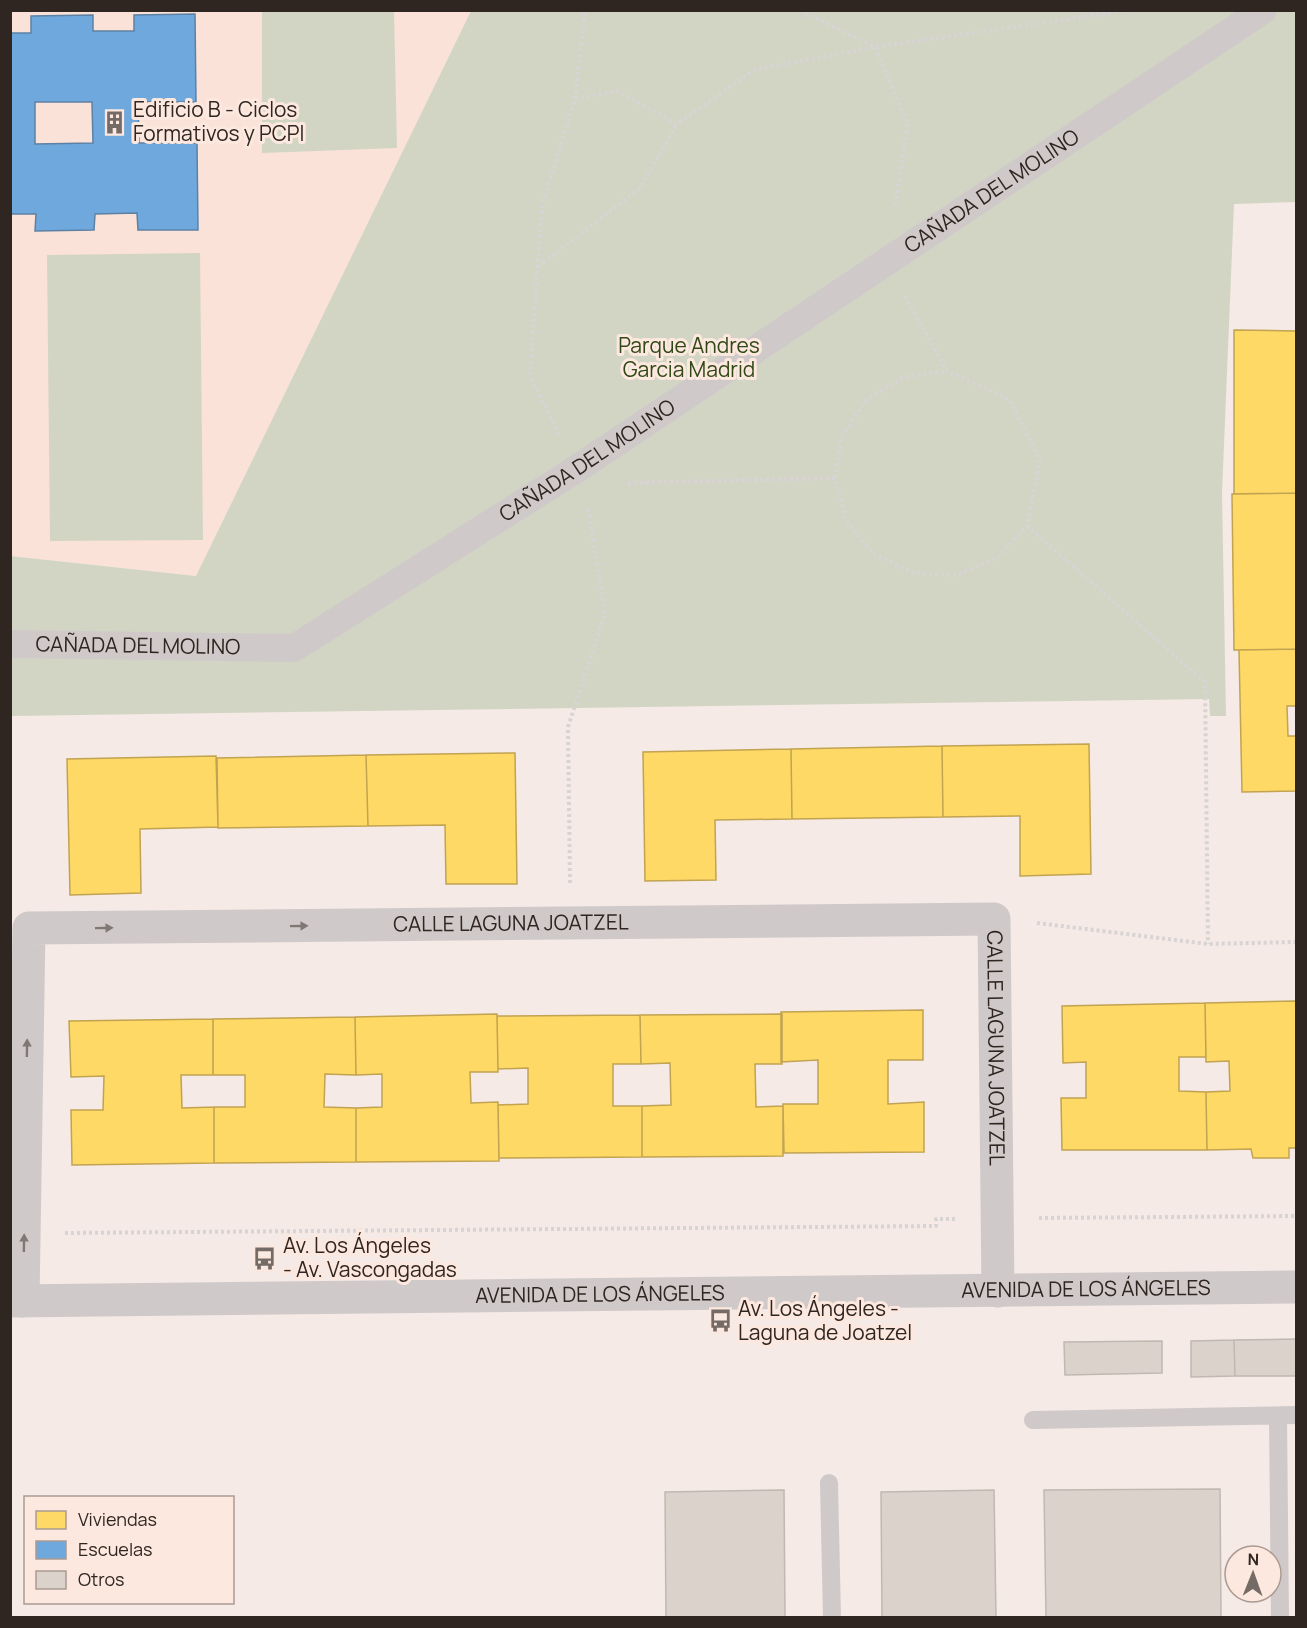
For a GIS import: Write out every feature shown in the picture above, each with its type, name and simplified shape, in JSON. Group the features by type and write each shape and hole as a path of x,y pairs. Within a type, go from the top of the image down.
{"street":[{"name":"CAÑADA DEL MOLINO","path":"10,645 294,648 575,470 1263,10"},
{"name":"CALLE LAGUNA JOATZEL","path":"17,1301 24,1234 28,928 994,919 998,1291"},
{"name":"AVENIDA DE LOS ÁNGELES","path":"17,1301 1296,1287"}],"lane":[{"path":"1033,1420 1287,1415 1280,1617"},
{"path":"829,1483 832,1617"}],"path":[{"path":"800,10 875,47 908,124 886,262 947,371"},
{"path":"538,267 640,188 677,124 754,70 875,47 1130,10"},
{"path":"575,99 617,91 677,124"},
{"path":"947,371 1009,399 1040,460 1027,526 997,558 957,575 913,573 874,554 846,521 835,478 842,436 867,399 904,377 947,371"},
{"path":"620,483 835,478"},
{"path":"1027,526 1205,682 1208,944"},
{"path":"994,919 1208,944 1296,942"},
{"path":"24,1234 936,1226 936,1219 1296,1216"}],"shaded area":[{"path":"11,11 471,11 196,576 11,556"}],"green space":[{"path":"262,11 394,11 397,148 262,153"},
{"name":"Parque Andres Garcia Madrid","path":"471,11 1296,11 1296,202 1234,204 1222,493 1226,716 1210,716 1209,699 11,716 10,556 196,576"},
{"path":"200,253 203,540 50,541 47,255"}],"building: Viviendas":[{"path":"1234,330 1296,331 1296,493 1234,494"},
{"path":"1296,493 1296,649 1234,650 1232,494"},
{"path":"1296,649 1296,706 1287,706 1288,736 1296,736 1296,791 1242,792 1239,650"},
{"path":"1089,744 1091,874 1020,876 1020,816 943,817 942,746"},
{"path":"942,746 943,817 792,819 791,749"},
{"path":"791,749 792,819 715,820 716,880 645,881 643,752"},
{"path":"515,753 517,884 446,884 445,825 368,826 366,755"},
{"path":"366,755 368,826 218,828 217,758"},
{"path":"216,756 218,827 140,829 141,893 70,895 67,759"},
{"path":"1296,1001 1296,1148 1289,1148 1289,1158 1253,1158 1251,1149 1207,1150 1206,1092 1230,1091 1229,1061 1206,1062 1205,1003"},
{"path":"1205,1003 1206,1057 1179,1057 1179,1091 1206,1092 1207,1150 1062,1150 1061,1098 1086,1098 1086,1062 1063,1063 1062,1006"},
{"path":"923,1010 923,1060 888,1060 888,1104 924,1102 924,1152 784,1153 783,1104 818,1104 818,1060 781,1062 781,1012"},
{"path":"497,1014 498,1072 470,1072 471,1103 498,1102 499,1161 356,1162 356,1108 382,1107 382,1074 356,1075 355,1017"},
{"path":"782,1014 782,1064 755,1064 756,1107 783,1106 783,1156 642,1157 642,1106 671,1105 670,1063 641,1064 640,1015"},
{"path":"640,1015 641,1064 613,1064 613,1106 642,1106 642,1157 499,1158 498,1105 528,1104 528,1068 498,1069 497,1016"},
{"path":"355,1017 356,1075 325,1074 324,1107 356,1108 356,1162 214,1163 214,1107 245,1107 245,1075 213,1075 213,1019"},
{"path":"213,1019 213,1075 181,1075 182,1108 214,1107 214,1163 72,1165 71,1110 103,1110 104,1076 71,1077 69,1021"}],"building: Escuelas":[{"name":"Edificio B - Ciclos Formativos y PCPI","path":"195,14 196,102 138,102 139,143 197,143 198,230 138,230 137,213 95,214 94,230 35,231 36,214 10,214 10,33 31,33 31,16 93,15 93,31 134,31 134,15","holes":["35,102 92,102 93,143 35,144"]}],"building: Otros":[{"path":"1296,1339 1296,1376 1235,1376 1234,1340"},
{"path":"1234,1340 1235,1376 1191,1377 1191,1341"},
{"path":"1162,1341 1162,1373 1065,1375 1064,1342"},
{"path":"1220,1489 1221,1618 1046,1618 1044,1490"},
{"path":"784,1490 785,1618 666,1618 665,1492"},
{"path":"994,1490 996,1618 882,1618 881,1492"}],"place":[{"name":"Edificio B - Ciclos Formativos y PCPI","path":"115,122"},
{"name":"Av. Los Ángeles - Av. Vascongadas","path":"265,1258"},
{"name":"Av. Los Ángeles - Laguna de Joatzel","path":"720,1321"}]}
